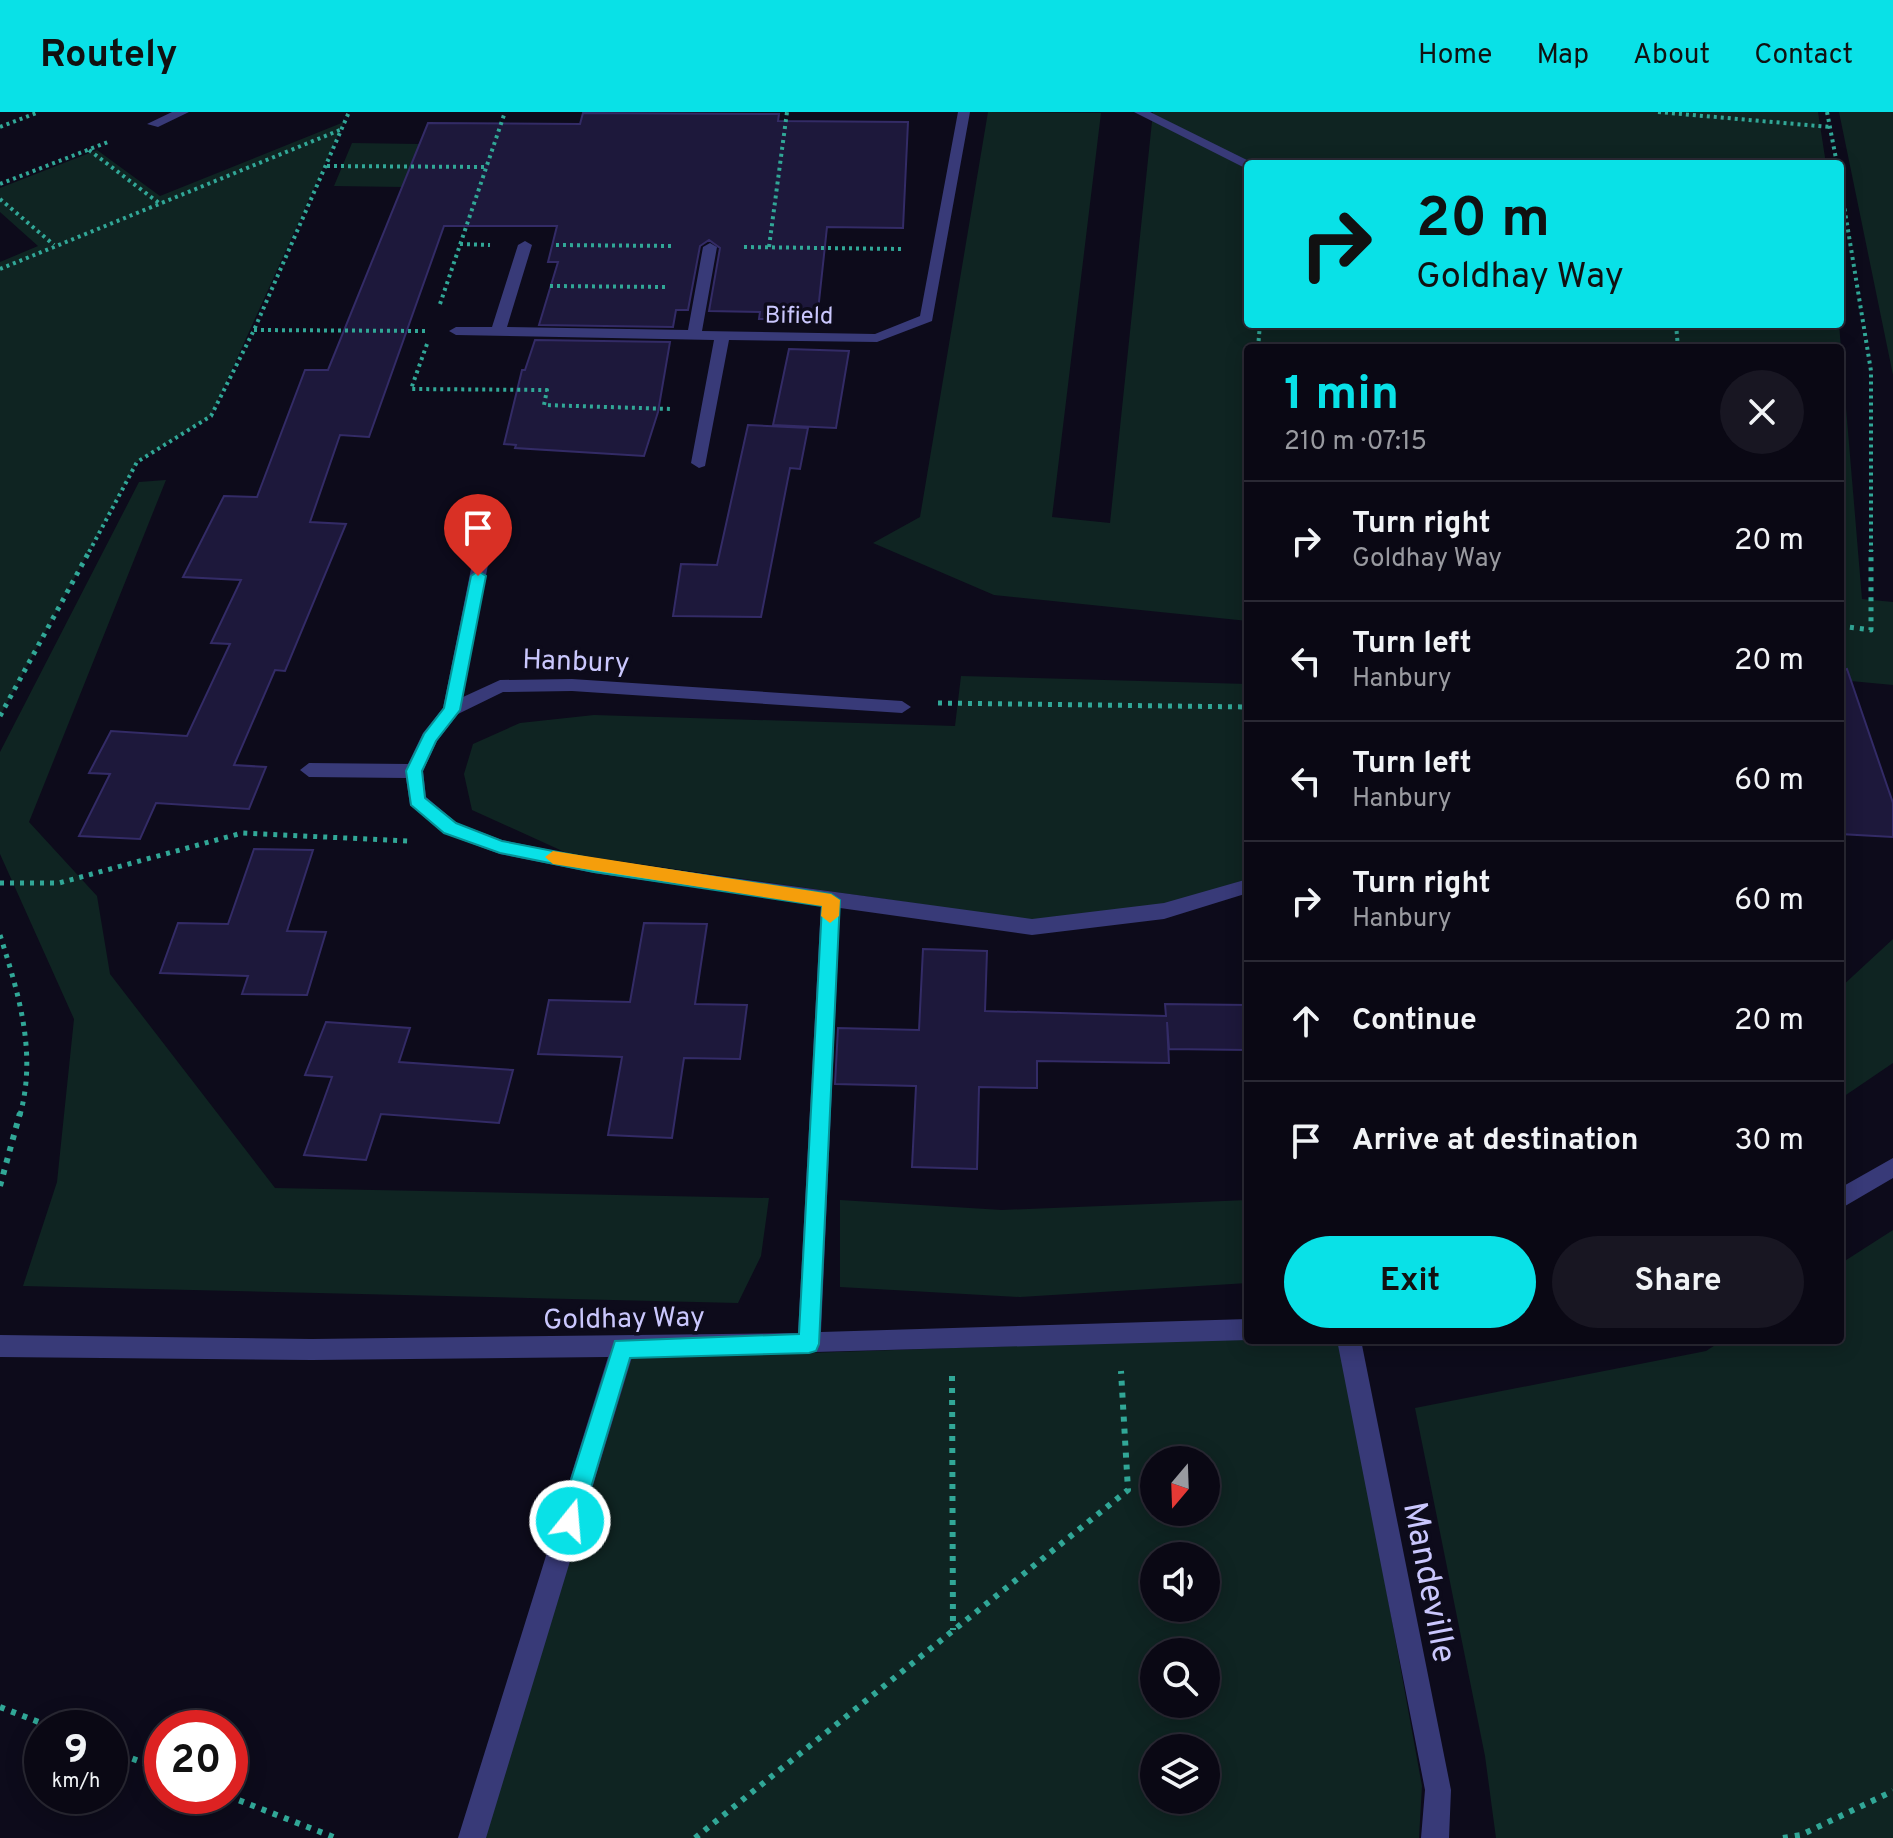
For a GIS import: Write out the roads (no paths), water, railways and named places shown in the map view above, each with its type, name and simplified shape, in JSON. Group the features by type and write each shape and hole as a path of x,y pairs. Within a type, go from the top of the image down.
{"street":[{"path":"153,124 182,112"},
{"name":"Bifield","path":"456,331 877,338 927,318 964,112"},
{"path":"1140,112 1244,162"},
{"path":"498,332 525,245"},
{"path":"694,335 710,247"},
{"path":"699,463 722,336"},
{"path":"452,710 483,549"},
{"name":"Hanbury","path":"414,771 429,738 452,710 500,686 572,685 902,707"},
{"path":"309,770 414,771 417,800 450,828 500,847 594,866 1032,927 1164,911 1244,887"},
{"path":"809,1344 831,900"},
{"path":"1844,1197 1893,1167"},
{"name":"Goldhay Way","path":"9,1347 254,1351 623,1348 1244,1330"},
{"name":"Mandeville","path":"1350,1344 1438,1790 1435,1838"},
{"path":"472,1838 623,1348"}]}
